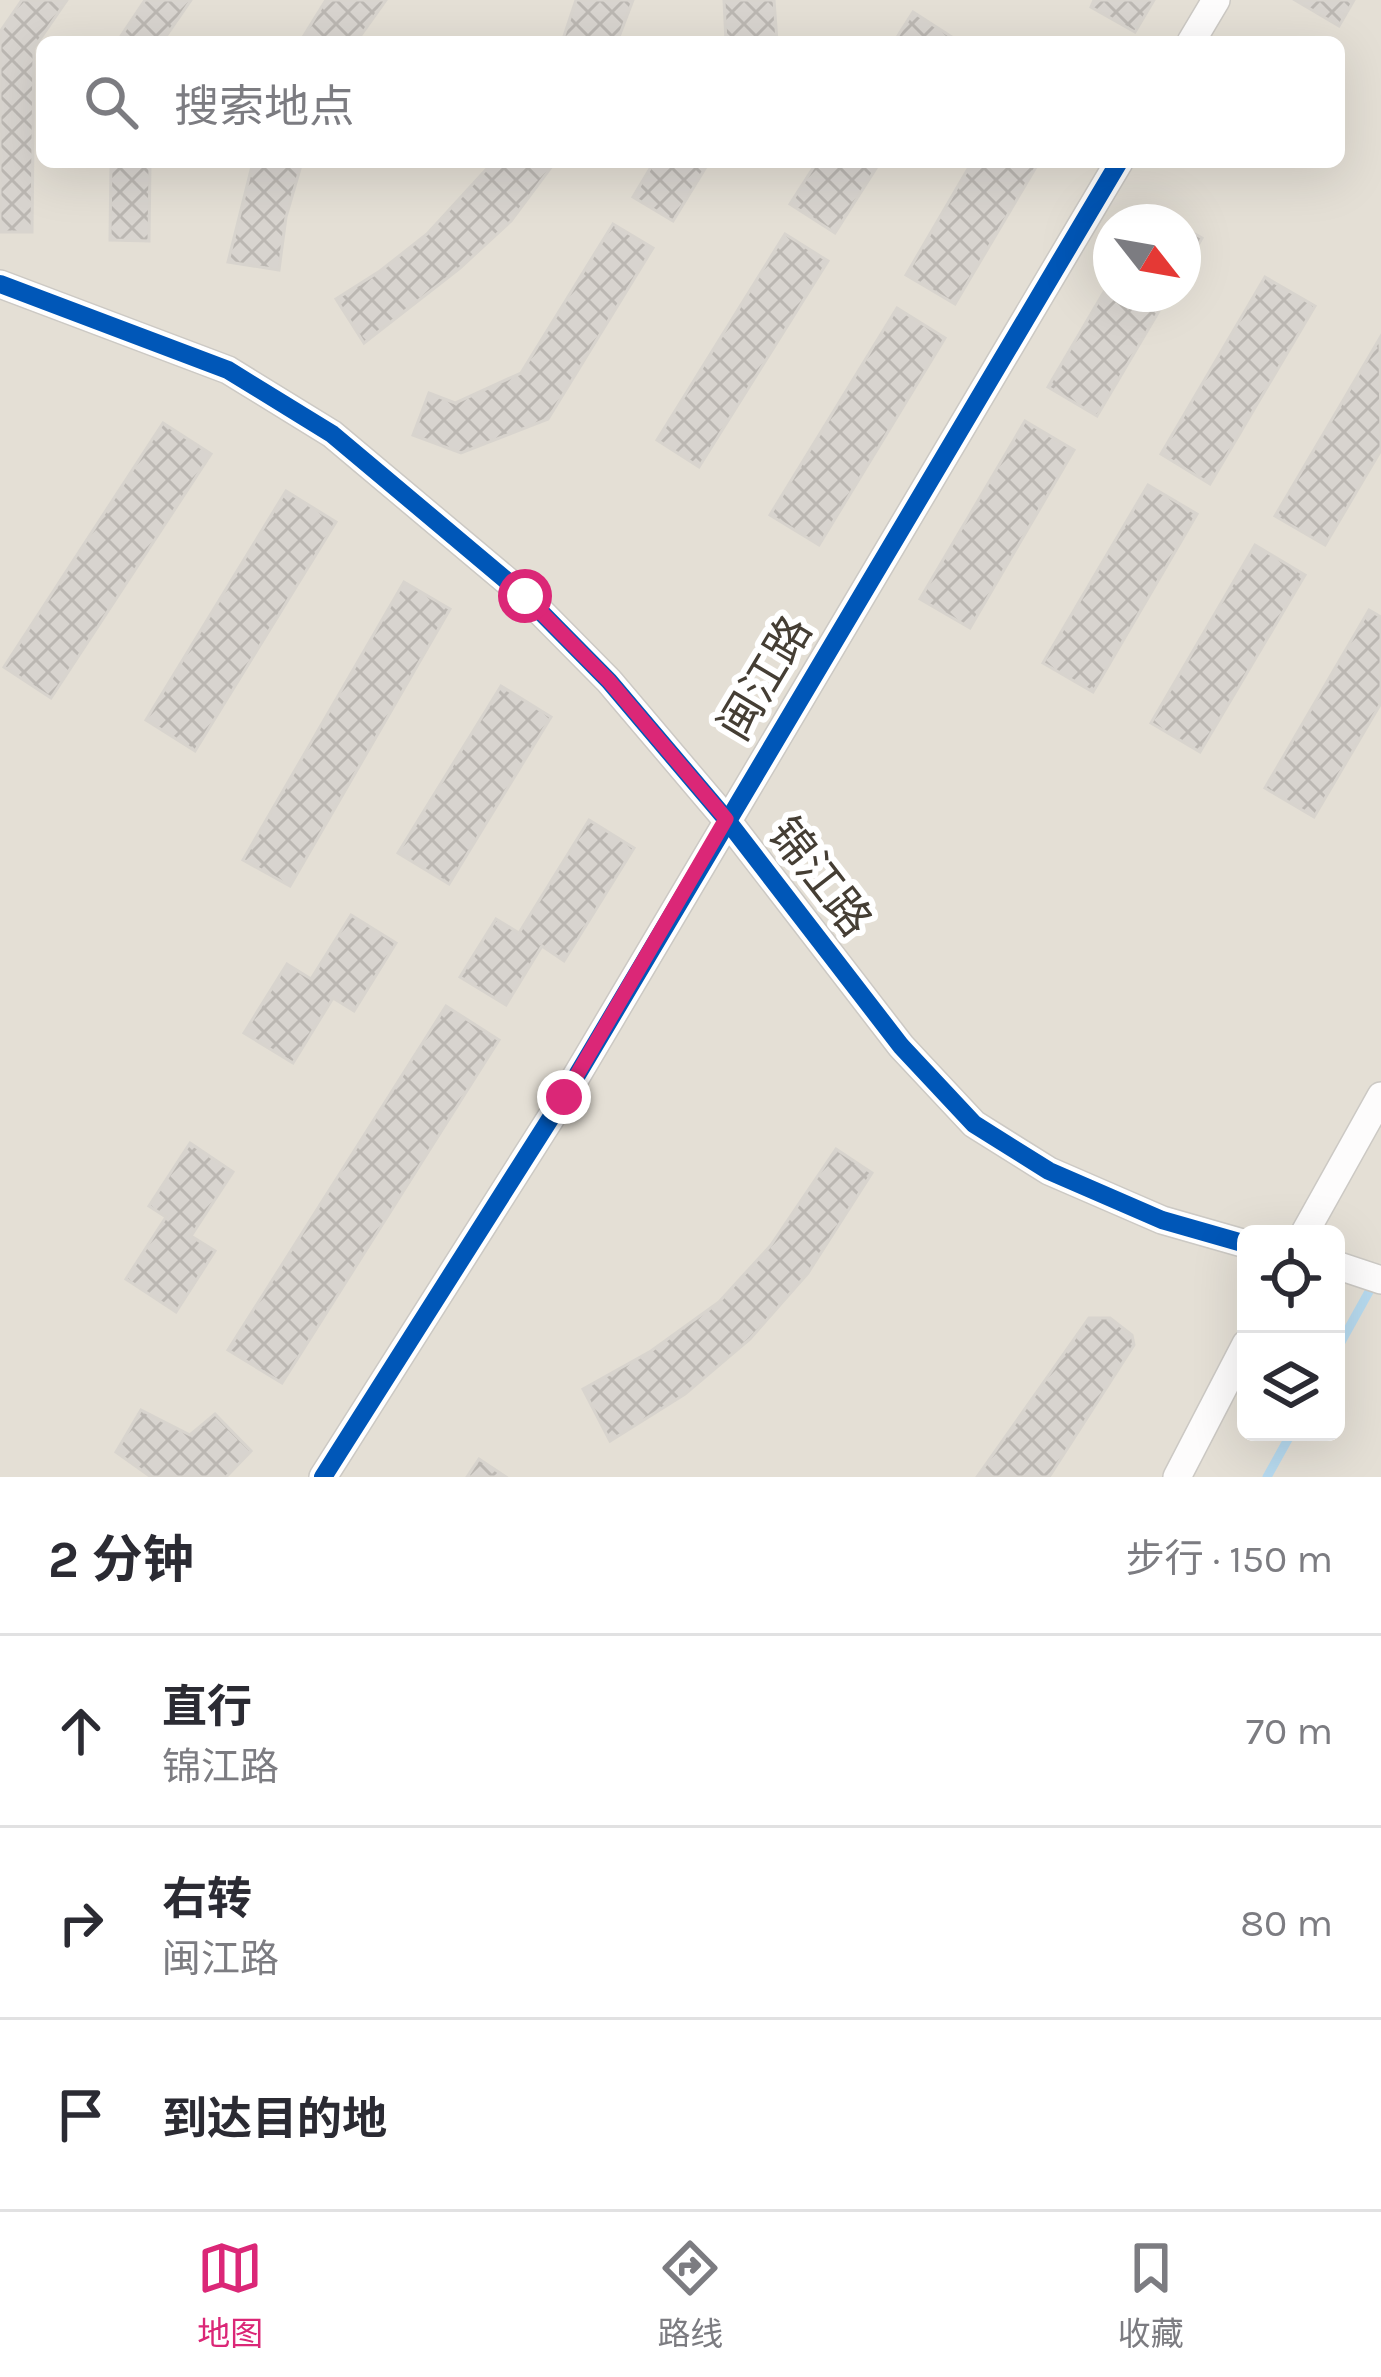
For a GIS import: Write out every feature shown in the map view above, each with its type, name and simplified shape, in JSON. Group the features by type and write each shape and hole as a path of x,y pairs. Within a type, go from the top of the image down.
{"street":[{"path":"1195,36 1216,0"},
{"name":"闽江路","path":"323,1477 564,1097 1115,168"},
{"name":"锦江路","path":"0,284 228,370 332,434 525,596 609,681 726,819 901,1046 974,1124 1049,1171 1162,1220 1237,1241"},
{"path":"1309,1225 1381,1096"},
{"path":"1177,1477 1237,1361"}],"shaded area":[{"path":"0,0 1381,0 1381,1477 0,1477"}],"building":[{"path":"22,0 67,0 42,36 36,36 34,48 32,232 0,232 0,32"},
{"path":"145,0 191,0 166,36 121,36"},
{"path":"326,0 386,0 360,36 304,36"},
{"path":"576,0 633,0 619,36 564,36"},
{"path":"724,0 774,0 777,36 726,36"},
{"path":"1094,0 1154,0 1135,32 1091,7"},
{"path":"1295,0 1354,0 1339,26"},
{"path":"913,12 950,36 898,36"},
{"path":"111,168 150,168 149,241 110,240"},
{"path":"252,168 300,168 286,217 279,270 228,262"},
{"path":"488,168 551,168 511,221 364,343 336,299 427,234"},
{"path":"650,168 705,168 673,221 633,197"},
{"path":"813,168 876,168 835,233 790,204"},
{"path":"968,168 1035,168 955,304 906,275"},
{"path":"613,224 653,248 548,419 461,453 413,435 429,393 455,403 521,373"},
{"path":"785,234 828,261 699,467 657,440"},
{"path":"1265,277 1315,306 1210,484 1161,454"},
{"path":"897,308 945,338 819,545 770,515"},
{"path":"1093,311 1158,312 1097,416 1048,387"},
{"path":"1380,338 1381,450 1325,545 1275,516"},
{"path":"1025,421 1074,450 970,628 920,599"},
{"path":"163,423 211,454 51,698 4,667"},
{"path":"1148,485 1197,514 1093,692 1043,663"},
{"path":"286,491 336,522 195,751 146,720"},
{"path":"1255,545 1305,575 1200,752 1151,723"},
{"path":"404,582 450,609 290,886 243,860"},
{"path":"1369,610 1381,617 1381,703 1314,817 1265,788"},
{"path":"501,686 551,717 449,884 398,853"},
{"path":"589,820 634,848 564,961 542,946 506,1005 460,977 496,919 519,933"},
{"path":"351,915 396,943 354,1011 333,998 293,1063 244,1033 287,964 311,979"},
{"path":"446,1006 499,1040 282,1383 228,1350"},
{"path":"190,1143 233,1172 191,1236 215,1251 176,1312 126,1279 166,1217 149,1206"},
{"path":"836,1149 872,1173 808,1273 750,1339 685,1394 610,1441 583,1389 651,1351 719,1302 771,1245"},
{"path":"1089,1318 1110,1318 1132,1335 1134,1345 1049,1477 977,1477"},
{"path":"141,1410 190,1435 215,1414 251,1451 226,1477 151,1477 116,1452"},
{"path":"479,1459 506,1477 467,1477"}],"waterway":[{"path":"1345,1335 1376,1279"},
{"path":"1267,1477 1287,1441"}],"cycle path":[{"path":"323,1477 564,1097 1115,168"},
{"path":"0,284 228,370 332,434 525,596 609,681 726,819 901,1046 974,1124 1049,1171 1162,1220 1237,1241"}],"route":[{"path":"525,596 609,681 726,819 564,1097"}]}
